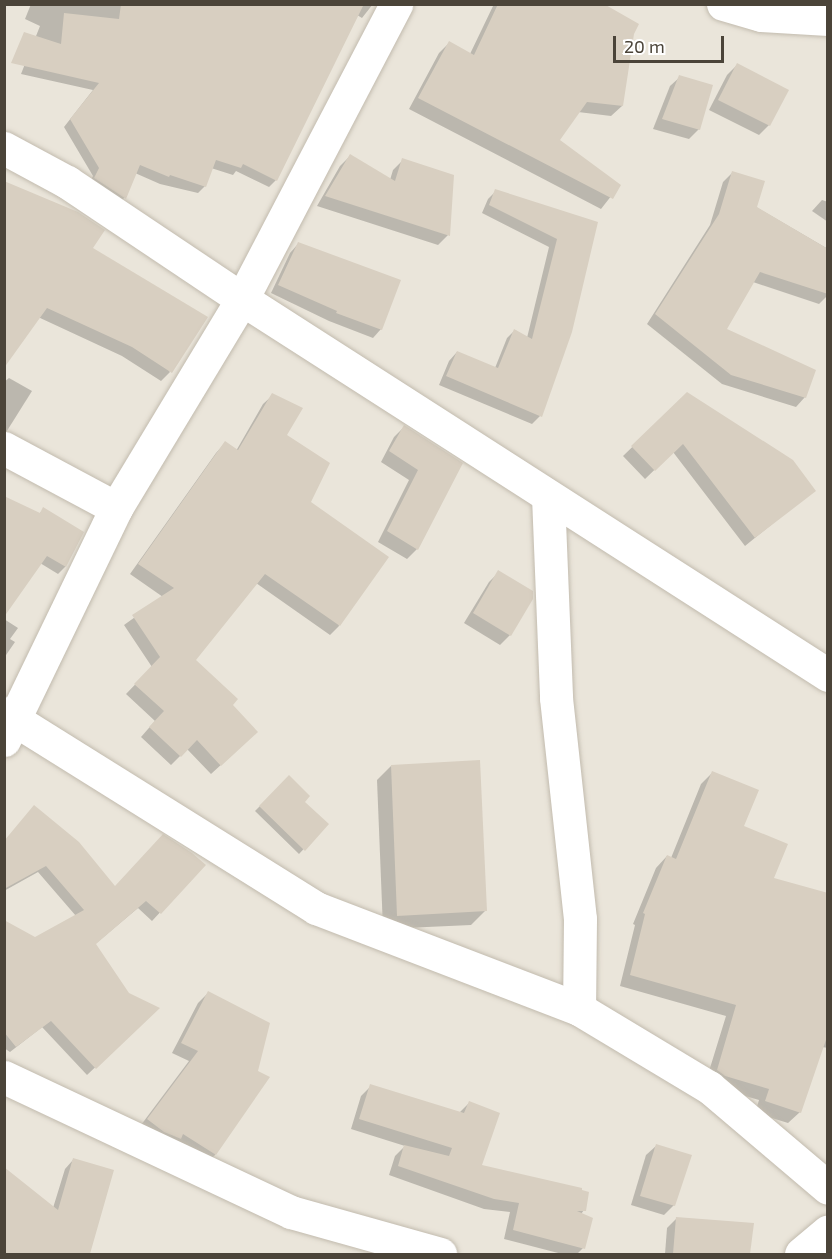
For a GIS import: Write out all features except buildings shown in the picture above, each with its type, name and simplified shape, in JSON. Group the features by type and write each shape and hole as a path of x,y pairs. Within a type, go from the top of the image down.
{"street":[{"path":"396,4 242,299 116,507 8,723 316,908 579,1008 709,1087 828,1188"},
{"path":"723,4 760,15 797,19 828,19"},
{"path":"4,148 67,182 242,299 828,675"},
{"path":"4,448 116,507"},
{"path":"549,496 556,698 580,919 579,1008"},
{"path":"4,1077 291,1212 440,1254"},
{"path":"801,1254 828,1231"}],"shaded area":[{"path":"5,5 827,5 827,1254 5,1254"}]}
